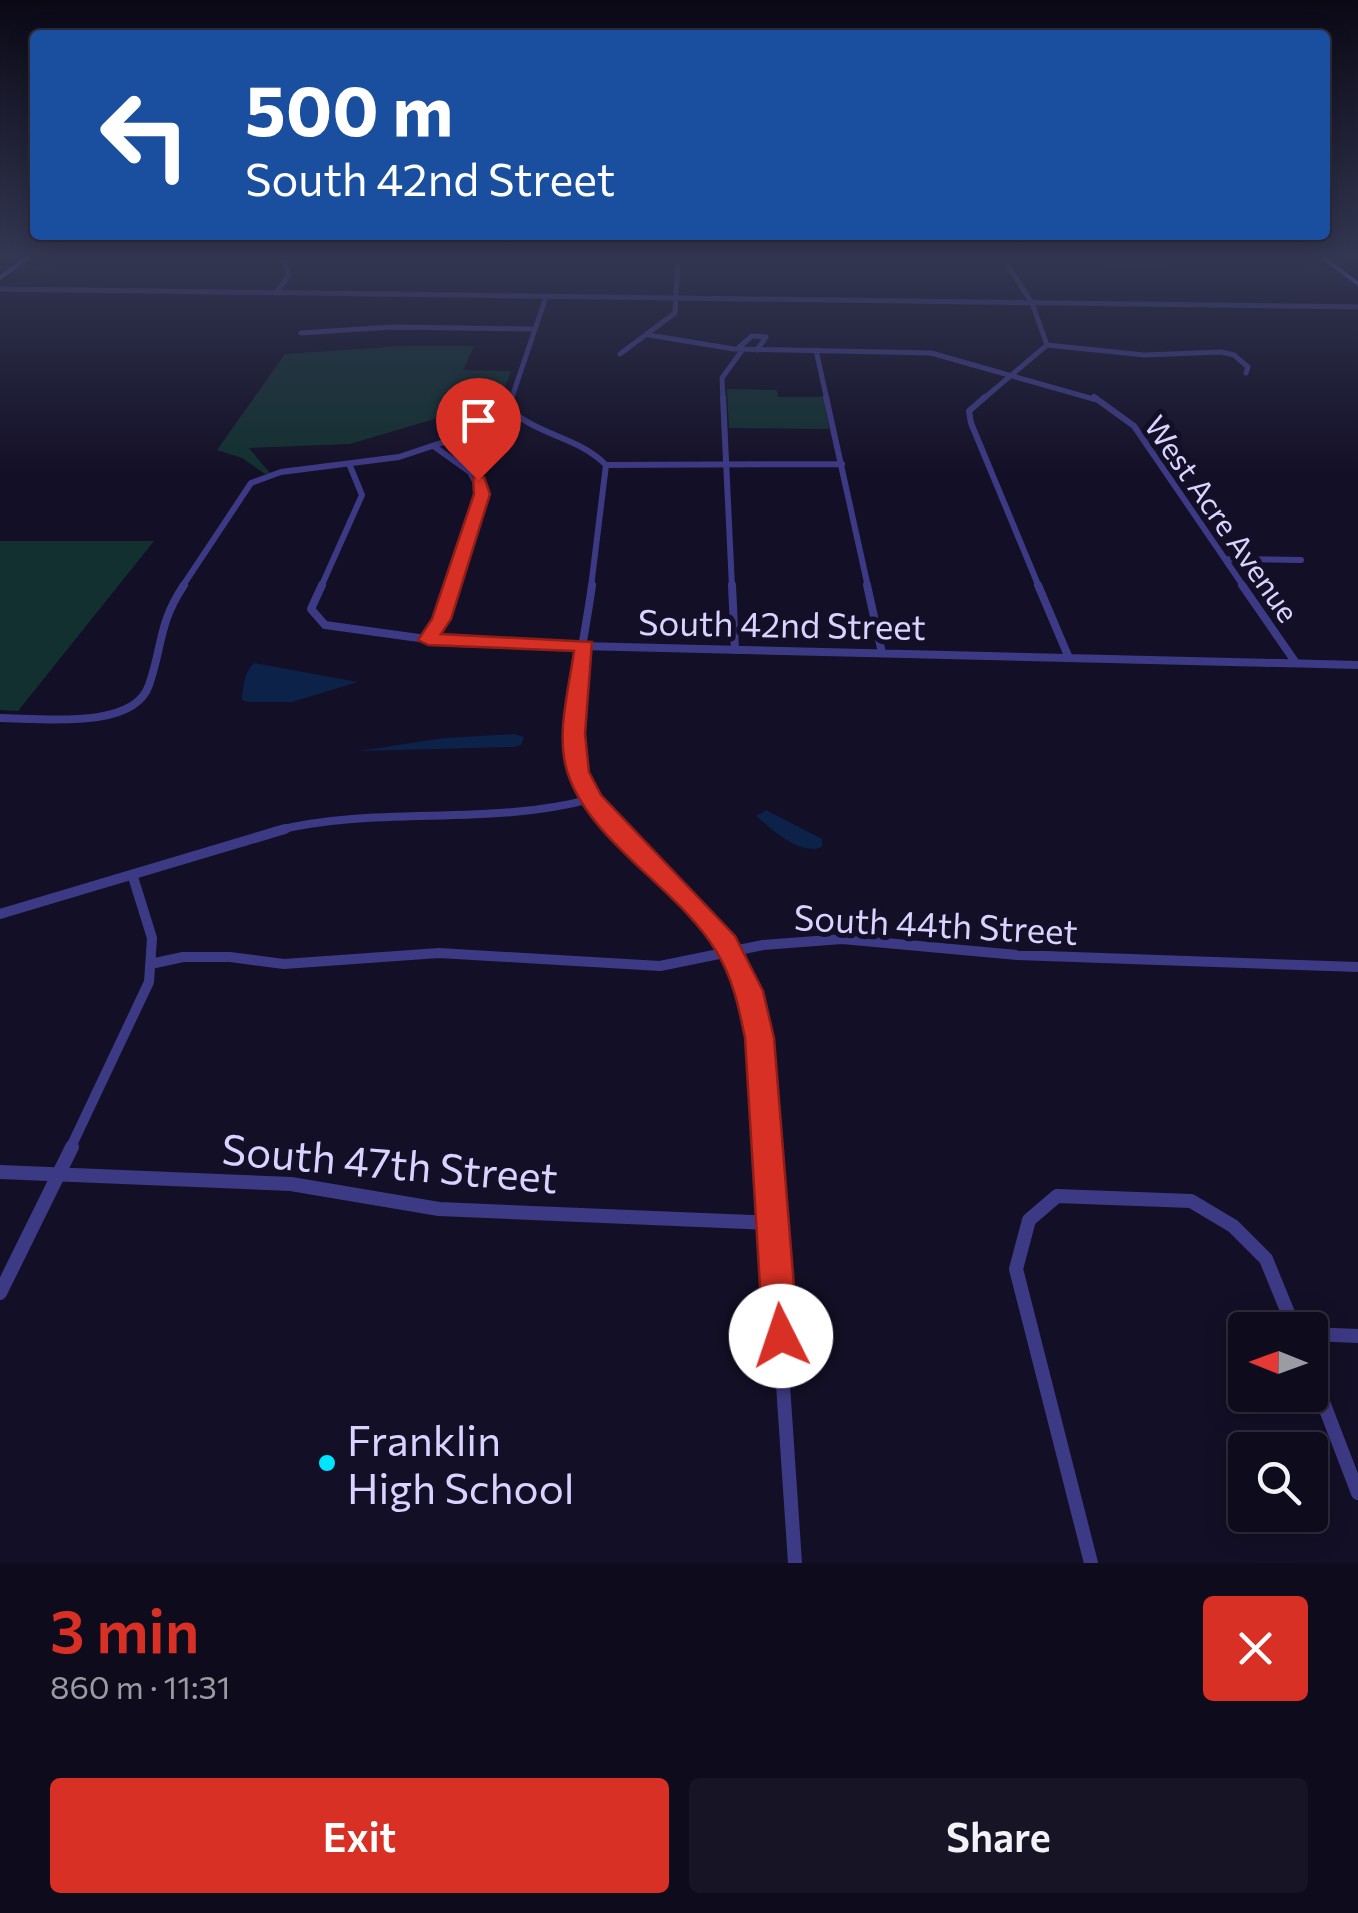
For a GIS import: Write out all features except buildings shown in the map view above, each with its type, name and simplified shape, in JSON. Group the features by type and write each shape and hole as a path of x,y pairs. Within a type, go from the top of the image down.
{"street":[{"path":"301,333 378,328"},
{"path":"525,328 534,328 508,407 516,418 597,453 606,466 574,746 578,772 591,799 687,899 730,952 749,991 760,1038 796,1563"},
{"path":"620,354 658,328"},
{"path":"1041,328 1047,345"},
{"path":"649,335 740,349 931,353 1017,372"},
{"path":"735,650 722,378 752,336 766,337 757,350"},
{"path":"1069,658 969,411 1047,345 1144,354 1221,352 1243,361 1248,368 1246,373"},
{"path":"816,350 882,653"},
{"name":"West Acre Avenue","path":"1017,372 1084,392 1128,419 1296,663"},
{"path":"0,718 90,720 126,710 149,687 155,646 169,608 242,491 270,475 350,466 435,447 516,418"},
{"path":"428,640 442,619 482,494 478,480 467,466 435,447"},
{"path":"606,466 842,464"},
{"name":"South 42nd Street","path":"350,466 362,495 311,609 324,626 428,640 585,646 1358,664"},
{"path":"1225,559 1301,560"},
{"path":"0,914 133,877 202,848 330,820 382,813 525,815 591,799"},
{"path":"0,1293 142,1001 155,963 151,924 133,877"},
{"name":"South 44th Street","path":"155,963 183,957 230,957 284,964 439,952 660,966 794,941 842,939 1016,955 1358,967"},
{"name":"South 47th Street","path":"0,1172 291,1184 439,1209 773,1223"},
{"path":"1090,1563 1016,1268 1030,1220 1056,1196 1191,1202 1233,1226 1266,1259 1288,1312"},
{"path":"1328,1335 1358,1336"},
{"path":"1327,1412 1358,1493"}],"green space":[{"path":"402,346 474,346 463,370 511,371 500,400 506,417 484,425 451,414 350,444 249,448 270,473 265,474 242,458 217,450 285,354"},
{"path":"727,389 777,390 778,397 823,397 829,429 729,428"},
{"path":"0,541 154,541 18,711 0,710"}],"water":[{"path":"254,663 358,682 292,702 248,702 242,700 244,685"},
{"path":"514,734 524,737 521,745 359,751 444,738"},
{"path":"766,810 822,839 822,847 804,848 787,840 756,816"}],"place":[{"name":"Franklin High School","path":"327,1463"}],"route":[{"path":"478,480 482,494 442,619 428,640 585,646 574,734 578,772 591,799 726,943 749,991 760,1038 781,1336"}]}
